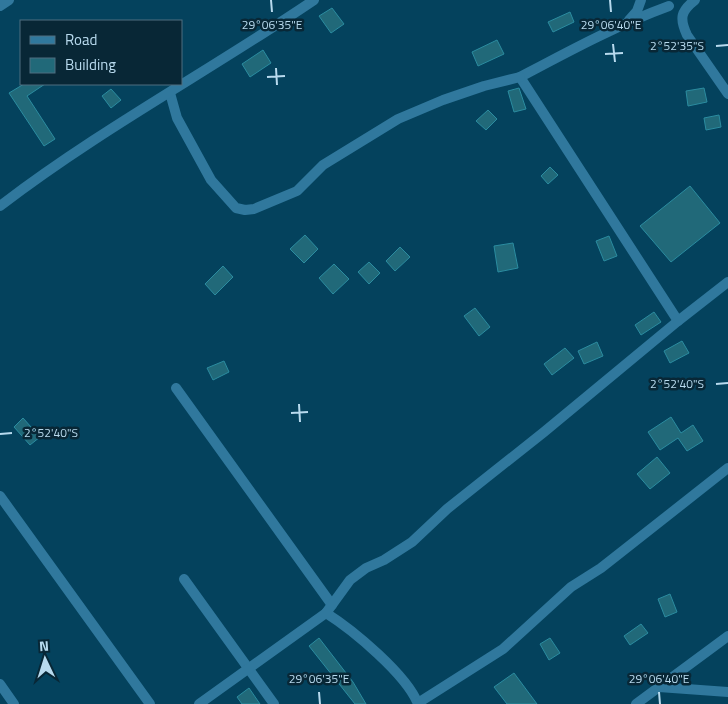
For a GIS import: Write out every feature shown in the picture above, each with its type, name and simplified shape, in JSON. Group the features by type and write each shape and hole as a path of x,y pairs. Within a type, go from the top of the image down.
{"street":[{"path":"0,6 9,0"},
{"path":"0,206 37,178 254,41 314,0"},
{"path":"627,22 637,11 642,0"},
{"path":"682,25 682,14 687,6 696,0"},
{"path":"170,93 177,118 212,180 236,208 245,210 254,209 297,191 323,165 398,119 468,91 520,77 668,3 686,35 728,94"},
{"path":"520,77 678,321"},
{"path":"198,704 249,669 329,609 350,580 366,568 384,560 412,542 447,509 728,282"},
{"path":"176,388 329,609 340,622 382,658 414,692 418,704 503,649 571,587 601,568 728,468"},
{"path":"0,496 150,704"},
{"path":"184,578 274,704"},
{"path":"636,704 728,636"},
{"path":"0,684 14,704"},
{"path":"659,687 728,692"}],"building":[{"path":"332,8 344,24 331,33 319,16"},
{"path":"570,12 574,22 553,32 548,22"},
{"path":"497,40 504,54 478,66 472,52"},
{"path":"263,50 271,63 250,77 242,64"},
{"path":"22,85 44,85 27,96 55,139 44,146 9,93"},
{"path":"519,88 526,109 514,112 508,91"},
{"path":"704,88 707,102 688,106 686,91"},
{"path":"111,89 121,100 111,108 102,96"},
{"path":"488,110 497,119 486,130 476,121"},
{"path":"719,115 721,127 706,130 704,118"},
{"path":"550,167 558,175 548,184 541,176"},
{"path":"690,186 720,223 671,262 640,226"},
{"path":"305,235 318,249 304,263 290,249"},
{"path":"609,236 617,256 604,261 596,241"},
{"path":"513,243 518,268 498,272 494,246"},
{"path":"400,247 410,257 395,271 386,261"},
{"path":"369,262 380,273 369,284 358,272"},
{"path":"334,264 349,279 333,294 319,278"},
{"path":"223,266 233,277 215,295 205,284"},
{"path":"475,308 490,327 479,336 464,316"},
{"path":"654,312 661,322 641,335 635,325"},
{"path":"682,341 689,353 670,363 664,351"},
{"path":"597,342 603,356 584,364 578,351"},
{"path":"565,348 574,358 552,375 544,364"},
{"path":"224,361 229,372 213,380 207,368"},
{"path":"671,417 681,433 693,425 703,441 687,451 678,438 660,450 648,432"},
{"path":"23,418 40,437 30,445 14,427"},
{"path":"657,457 670,473 650,489 637,474"},
{"path":"670,594 677,612 665,617 658,599"},
{"path":"641,624 648,633 630,645 624,636"},
{"path":"319,638 353,682 366,704 355,704 309,646"},
{"path":"550,638 560,653 549,660 540,644"},
{"path":"514,673 537,704 507,704 494,687"},
{"path":"249,688 260,704 242,704 237,697"}]}
